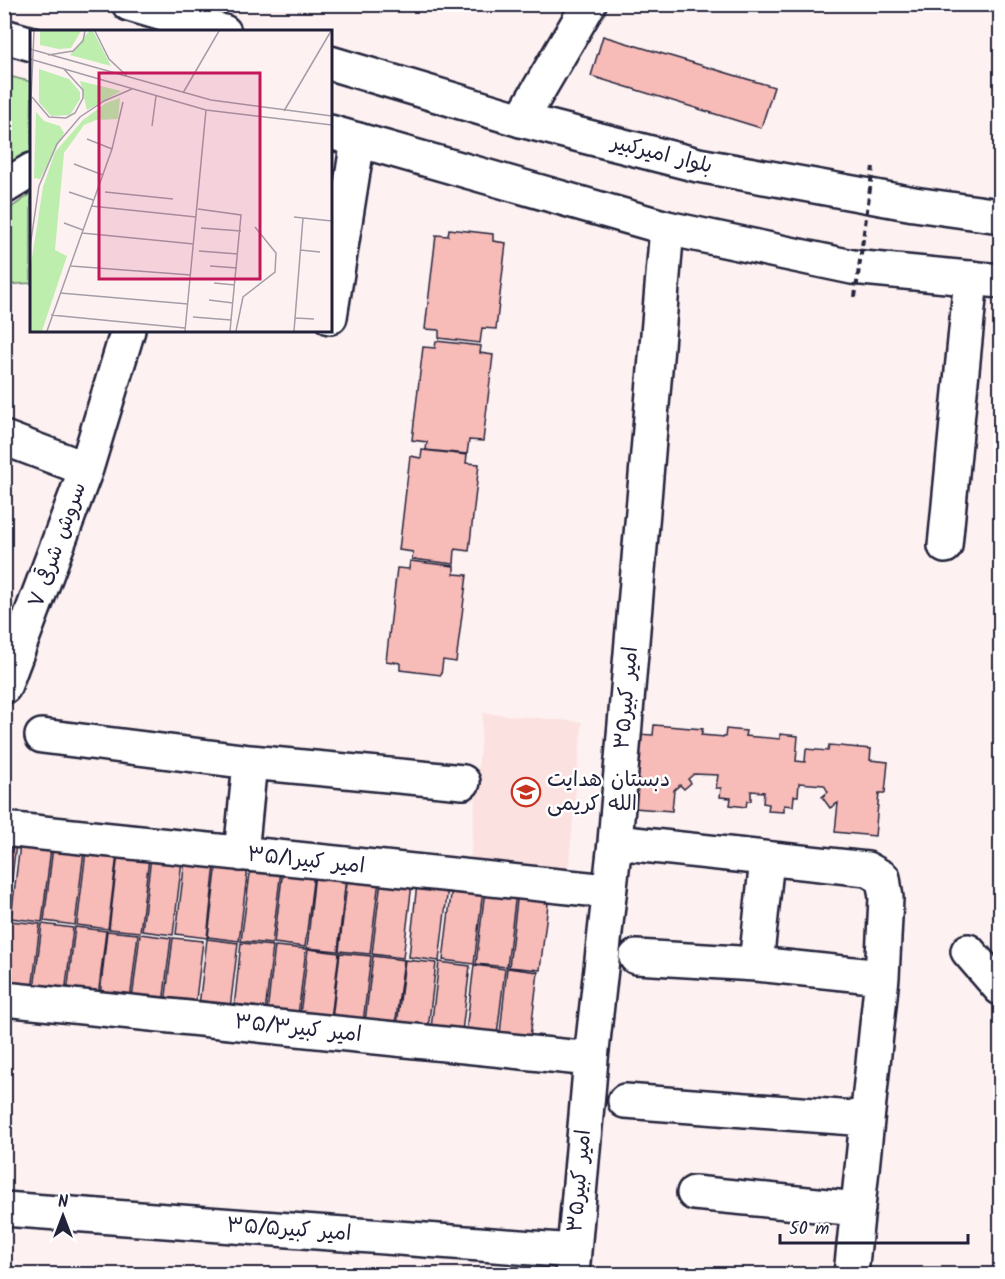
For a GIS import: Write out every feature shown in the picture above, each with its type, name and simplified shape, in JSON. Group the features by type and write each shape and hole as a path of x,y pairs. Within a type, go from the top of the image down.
{"main road":[{"path":"129,4 170,11 219,30"},
{"path":"521,120 589,4"},
{"path":"4,36 30,43"},
{"name":"بلوار امیرکبیر","path":"332,64 521,120 698,165 914,204 1000,216"},
{"path":"332,291 344,136 667,228 852,267 986,279 945,546"},
{"path":"4,187 30,171"},
{"name":"امیر کبیر۳۵","path":"573,1263 591,1059 615,842 667,228"},
{"name":"سروش شرقی ۷","path":"4,687 16,624 86,469 127,332"},
{"path":"4,438 86,469"},
{"path":"42,736 250,762 463,782"},
{"path":"242,854 250,762"},
{"name":"امیر کبیر۳۵/۱","path":"4,829 608,891"},
{"path":"615,842 867,869 883,878 886,898 882,977 851,1275"},
{"path":"756,964 767,859"},
{"path":"968,951 1000,988"},
{"path":"636,957 756,964 882,977"},
{"name":"امیر کبیر۳۵/۳","path":"4,999 591,1059"},
{"path":"625,1101 867,1119"},
{"path":"694,1193 858,1209"},
{"name":"امیر کبیر۳۵/۵","path":"4,1209 573,1263"}],"path":[{"path":"855,297 873,167"}],"shaded area":[{"name":"دبستان هدایت الله کریمی","path":"483,713 582,722 568,872 470,863"}],"green space":[{"path":"4,75 30,82 30,161 4,178"},
{"path":"30,195 30,283 5,285 5,212"}],"building":[{"path":"603,36 774,87 761,128 591,76"},
{"path":"449,229 493,234 493,241 506,243 496,329 482,328 480,343 439,338 439,330 425,329 436,235 448,236"},
{"path":"436,341 481,346 480,353 493,355 483,441 469,440 467,454 426,450 427,442 412,440 423,347 435,348"},
{"path":"422,450 467,455 466,463 479,464 469,551 455,549 454,564 412,559 413,552 399,550 410,456 421,458"},
{"path":"410,561 454,566 454,574 467,575 456,662 443,660 441,675 400,670 400,663 386,661 397,568 409,569"},
{"path":"654,725 703,729 701,735 725,737 726,729 746,731 745,736 780,739 780,734 798,736 796,761 805,762 806,749 828,751 829,745 871,749 870,760 888,762 885,793 879,793 875,836 835,832 838,803 830,808 822,797 828,792 824,785 799,783 798,796 794,796 793,806 784,805 784,812 768,811 769,804 763,803 764,792 751,791 751,801 747,801 746,807 730,805 731,798 720,797 721,788 716,788 718,775 694,774 688,779 691,783 684,789 680,785 674,790 672,811 634,808 636,734 653,735"},
{"path":"4,843 16,844 7,919 4,918"},
{"path":"20,844 51,848 42,922 11,918"},
{"path":"53,847 84,851 75,925 44,921"},
{"path":"86,851 117,854 108,929 77,925"},
{"path":"118,854 149,858 140,932 109,929"},
{"path":"151,857 182,861 173,935 142,931"},
{"path":"185,860 215,864 207,938 176,934"},
{"path":"217,863 248,867 239,941 208,937"},
{"path":"251,866 281,870 272,944 241,941"},
{"path":"283,869 314,873 305,947 274,943"},
{"path":"315,873 346,877 338,951 307,948"},
{"path":"348,876 379,880 370,954 339,951"},
{"path":"381,880 412,884 403,958 372,954"},
{"path":"417,883 448,887 439,961 409,957"},
{"path":"452,886 483,890 474,964 443,960"},
{"path":"485,890 516,893 507,967 476,964"},
{"path":"518,892 549,896 540,970 509,967"},
{"path":"9,921 40,924 31,999 4,995 4,957"},
{"path":"42,924 73,928 64,1002 33,998"},
{"path":"75,927 106,931 97,1005 66,1002"},
{"path":"107,931 138,934 129,1009 99,1005"},
{"path":"140,934 171,938 162,1012 131,1008"},
{"path":"173,938 203,941 194,1016 164,1012"},
{"path":"207,939 238,943 229,1017 198,1014"},
{"path":"241,943 273,946 264,1021 233,1017"},
{"path":"275,946 306,949 297,1024 266,1020"},
{"path":"308,949 339,953 330,1027 299,1023"},
{"path":"340,953 371,956 362,1031 331,1027"},
{"path":"373,956 404,960 394,1034 364,1030"},
{"path":"405,960 436,963 427,1037 396,1034"},
{"path":"439,962 470,966 461,1040 430,1036"},
{"path":"474,965 505,969 496,1043 465,1040"},
{"path":"507,968 538,972 529,1046 499,1043"}],"place":[{"name":"دبستان هدایت الله کریمی","path":"526,792"}]}
